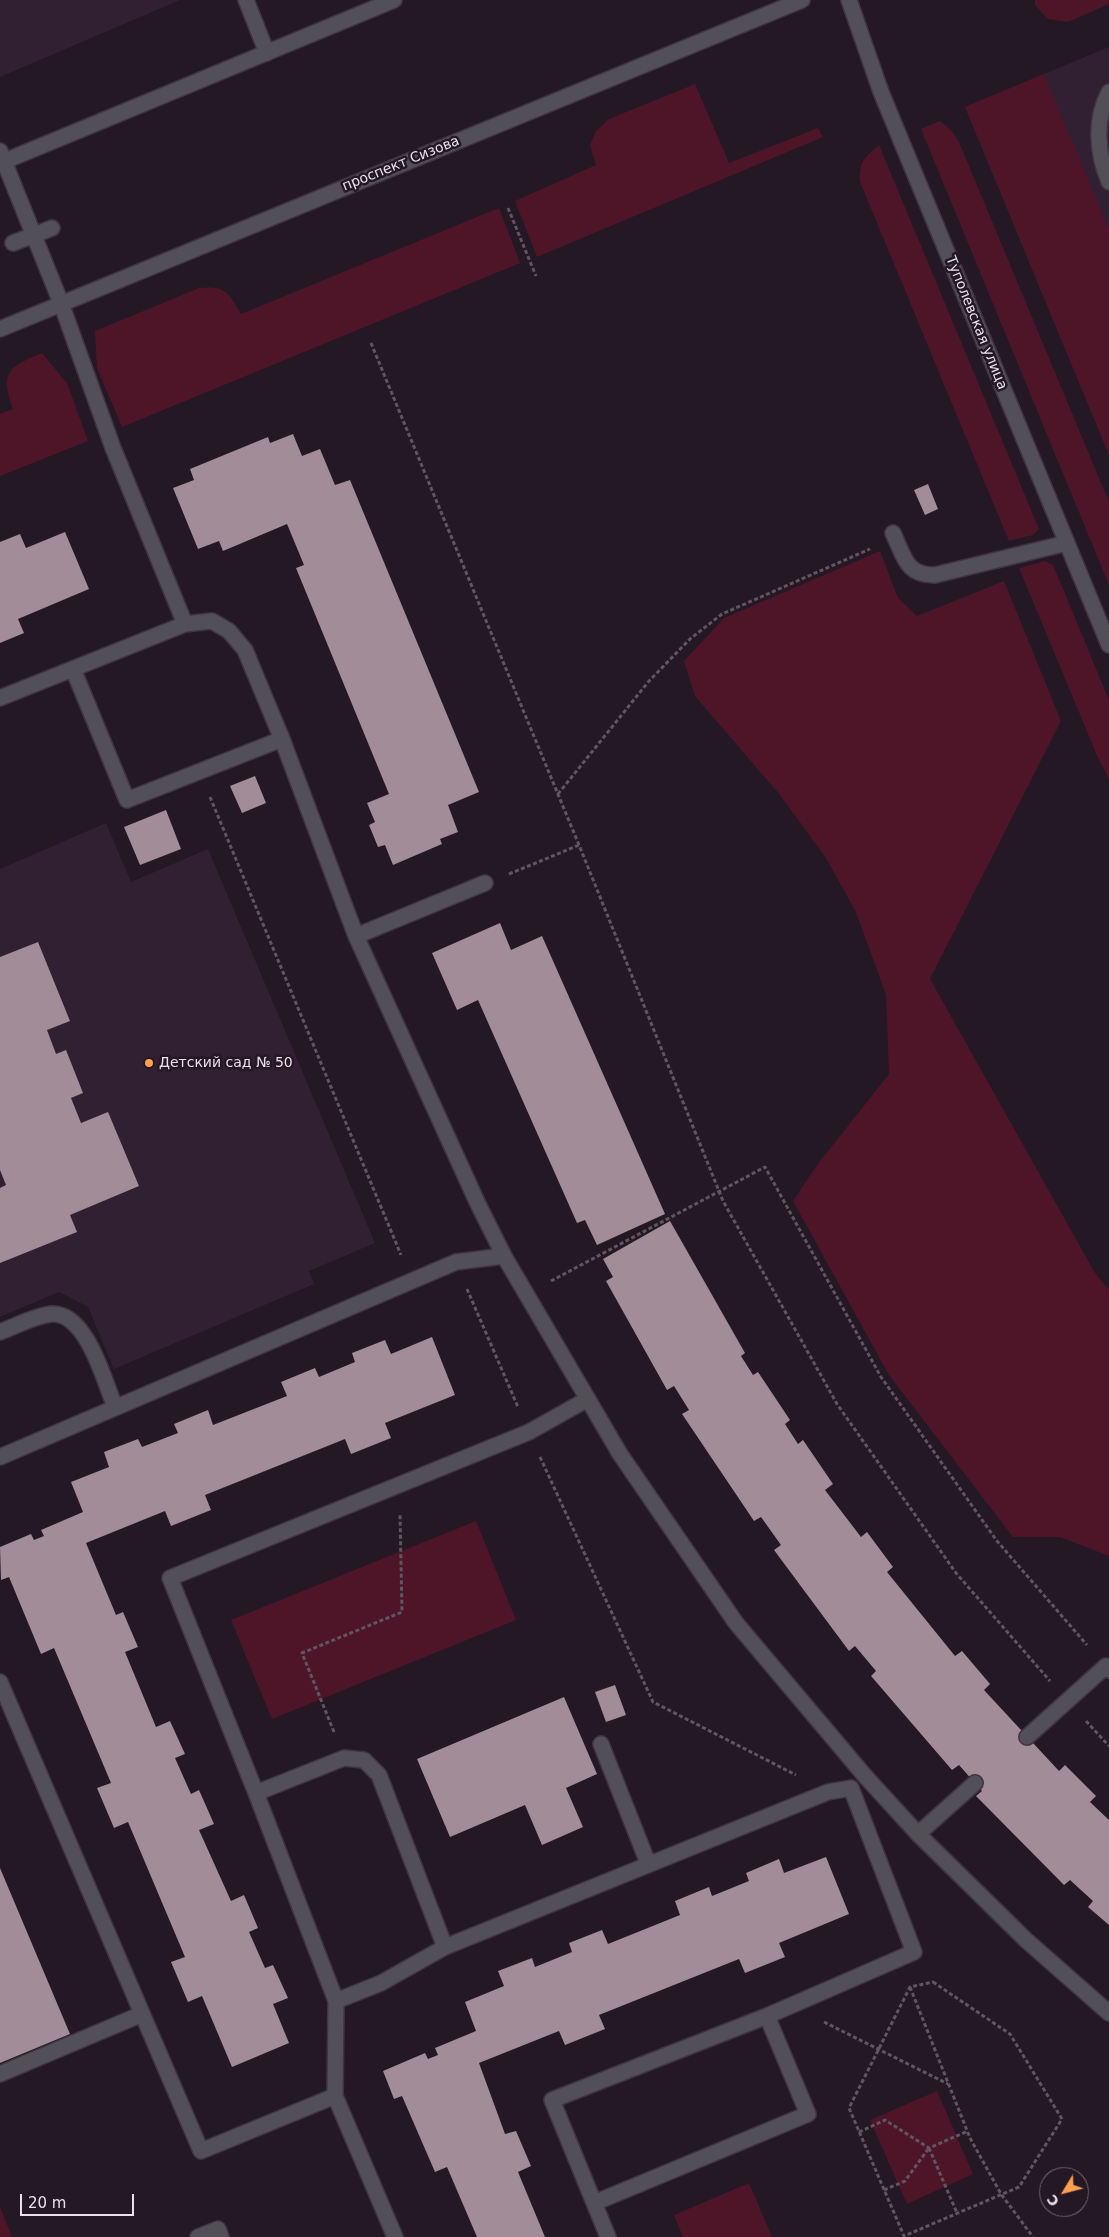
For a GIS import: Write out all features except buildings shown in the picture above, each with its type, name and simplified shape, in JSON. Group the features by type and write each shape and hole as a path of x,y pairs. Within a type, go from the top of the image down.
{"street":[{"path":"246,0 267,53"},
{"path":"185,624 112,448 60,303 1,158 267,53 394,0"},
{"name":"проспект Сизова","path":"0,329 802,0"},
{"name":"Туполевская улица","path":"848,0 881,92 1109,645"},
{"path":"1109,92 1103,103 1097,137 1109,182"},
{"path":"13,243 52,228"},
{"path":"895,535 909,568 921,576 935,575 1067,543"},
{"path":"0,698 185,624 212,621 229,631 245,650 282,739 356,936 504,1256 586,1400 620,1454 736,1623 865,1776 918,1834 1026,1940 1109,2013"},
{"path":"73,669 127,800 282,739"},
{"path":"356,936 485,883"},
{"path":"0,1457 456,1262 504,1256"},
{"path":"0,1332 52,1314 69,1318 83,1330 115,1407"},
{"path":"395,2237 335,2096 336,2001 256,1793 170,1578 529,1432 586,1400"},
{"path":"1027,1737 1107,1668"},
{"path":"0,1682 201,2151 335,2096"},
{"path":"602,1744 648,1863"},
{"path":"256,1793 344,1758 364,1760 379,1774 445,1947"},
{"path":"336,2001 381,1983 445,1947 648,1863 828,1792 850,1788 865,1776"},
{"path":"918,1834 975,1783"},
{"path":"608,2237 552,2100 792,2006 914,1952 850,1788"},
{"path":"0,2074 142,2014"},
{"path":"594,2203 808,2114 767,2016"},
{"path":"198,2237 218,2229 221,2237"}],"path":[{"path":"508,208 536,276"},
{"path":"372,343 719,1191 837,1404 956,1572 1109,1746"},
{"path":"558,794 649,681 690,639 722,614 895,535"},
{"path":"200,772 412,1281"},
{"path":"485,883 579,845"},
{"path":"526,1294 765,1166 881,1377 997,1541 1107,1668"},
{"path":"456,1262 529,1432 653,1702 828,1792"},
{"path":"344,1758 302,1653 402,1612 400,1483"},
{"path":"899,1958 968,2131 1002,2194 1033,2237"},
{"path":"933,1982 1010,2034 1062,2119 1019,2187 904,2236 849,2108 910,1987 933,1982"},
{"path":"792,2006 949,2084"},
{"path":"859,2132 884,2120 929,2148 957,2213"},
{"path":"884,2190 905,2181 929,2148 968,2131"}],"shaded area":[{"path":"0,0 180,0 0,77"},
{"path":"1035,0 1109,0 1109,4 1068,22 1048,19 1035,5"},
{"path":"1109,47 1109,455 965,107"},
{"path":"1044,74 1109,229 1109,455 965,107"},
{"path":"695,84 729,163 818,128 823,137 537,257 515,201 596,165 590,145 596,131 609,119"},
{"path":"940,121 951,130 959,142 1109,502 1109,585 921,129"},
{"path":"879,145 1039,529 1033,535 1009,541 860,182 860,170 864,161"},
{"path":"499,208 520,263 122,427 97,368 95,331 199,288 215,288 226,292 241,314"},
{"path":"42,353 67,383 88,441 0,476 0,414 13,409 7,387 7,379 14,367"},
{"path":"880,551 898,598 917,616 1004,581 1061,721 930,979 1095,1273 1109,1290 1109,1556 1060,1537 1013,1537 889,1375 793,1201 817,1165 889,1074 886,995 856,912 826,858 780,795 695,696 684,661 724,618"},
{"path":"1045,561 1053,565 1109,700 1109,780 1019,568"},
{"name":"Детский сад № 50","path":"106,823 131,882 208,849 375,1243 309,1271 314,1284 114,1369 88,1307 59,1292 0,1317 0,869"},
{"path":"476,1521 516,1620 272,1719 231,1620"},
{"path":"937,2091 973,2174 907,2204 870,2120"},
{"path":"749,2183 772,2237 683,2237 674,2215"},
{"path":"0,2207 12,2237 0,2237"}],"place":[{"name":"Детский сад № 50","path":"149,1063"}]}
